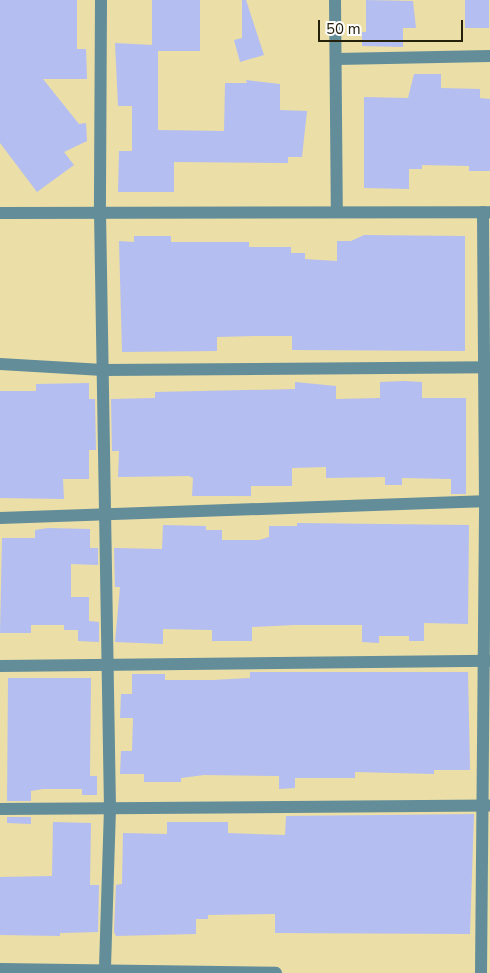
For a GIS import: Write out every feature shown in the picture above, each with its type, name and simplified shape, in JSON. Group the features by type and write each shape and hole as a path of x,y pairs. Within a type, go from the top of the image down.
{"street":[{"path":"101,0 100,212 106,516 106,665 110,808 105,968"},
{"path":"335,0 337,210"},
{"path":"336,59 490,56"},
{"path":"0,213 337,210 486,212 488,501 486,806 482,973"},
{"path":"0,364 104,370 486,368"},
{"path":"0,518 106,516 488,501"},
{"path":"0,666 486,661"},
{"path":"0,809 486,806"},
{"path":"0,969 105,968 276,973"}],"building":[{"path":"0,0 77,0 77,49 86,49 87,79 43,79 79,124 86,123 87,141 64,152 74,165 37,192 0,143"},
{"path":"152,0 200,0 200,51 158,51 158,130 224,131 225,83 247,83 246,80 280,84 280,110 307,111 302,157 288,157 288,163 174,162 174,192 118,192 119,151 132,151 132,106 118,106 115,43 152,45"},
{"path":"242,0 246,0 264,55 240,62 234,40 242,38"},
{"path":"366,0 413,1 416,28 403,28 403,47 362,46 362,32 366,32"},
{"path":"465,0 489,0 489,28 465,28"},
{"path":"414,74 441,74 441,88 480,89 480,98 490,99 490,171 469,171 469,166 422,165 422,169 409,169 409,189 364,188 364,97 408,98"},
{"path":"364,235 465,236 465,351 292,350 292,336 254,336 217,337 217,351 122,352 119,241 134,242 134,236 171,236 171,242 249,242 249,247 291,247 291,253 305,253 305,259 337,261 337,241 351,241"},
{"path":"404,381 422,382 422,398 466,398 466,494 451,494 451,479 402,478 402,485 385,485 385,477 326,478 326,467 292,468 292,486 251,486 251,496 192,496 193,478 189,476 118,477 119,451 112,451 111,399 155,398 155,392 295,389 295,382 336,386 336,399 380,398 380,382"},
{"path":"89,383 89,399 95,399 96,450 89,450 89,479 63,479 64,499 0,498 0,391 36,391 36,384"},
{"path":"297,523 469,525 468,624 424,623 424,641 409,641 409,636 379,636 379,643 362,642 362,625 294,625 252,627 252,641 212,641 212,630 163,629 163,644 115,642 120,587 115,587 114,548 162,549 163,525 206,526 206,530 222,530 222,540 259,540 269,537 269,526 297,526"},
{"path":"48,528 90,529 90,548 98,548 98,565 71,564 71,597 89,597 89,621 99,622 99,642 78,641 78,630 64,630 64,625 31,625 31,633 0,633 2,538 35,538 35,530"},
{"path":"250,672 468,672 470,770 434,770 434,774 355,772 355,778 295,778 295,788 279,789 279,776 204,775 181,778 181,782 144,782 144,774 120,774 121,751 132,751 133,718 120,718 121,694 132,694 132,674 165,674 165,680 213,680 250,678"},
{"path":"8,678 91,678 90,776 97,776 97,795 82,795 82,789 43,789 31,791 31,801 7,801"},
{"path":"474,814 470,934 275,933 275,914 208,915 208,919 196,919 196,934 116,936 114,932 116,885 122,884 123,833 167,834 167,822 228,822 228,833 285,835 286,816"},
{"path":"7,817 31,817 31,824 7,823"},
{"path":"53,822 91,823 90,885 99,885 98,932 60,933 60,936 0,935 0,877 52,876"}]}
